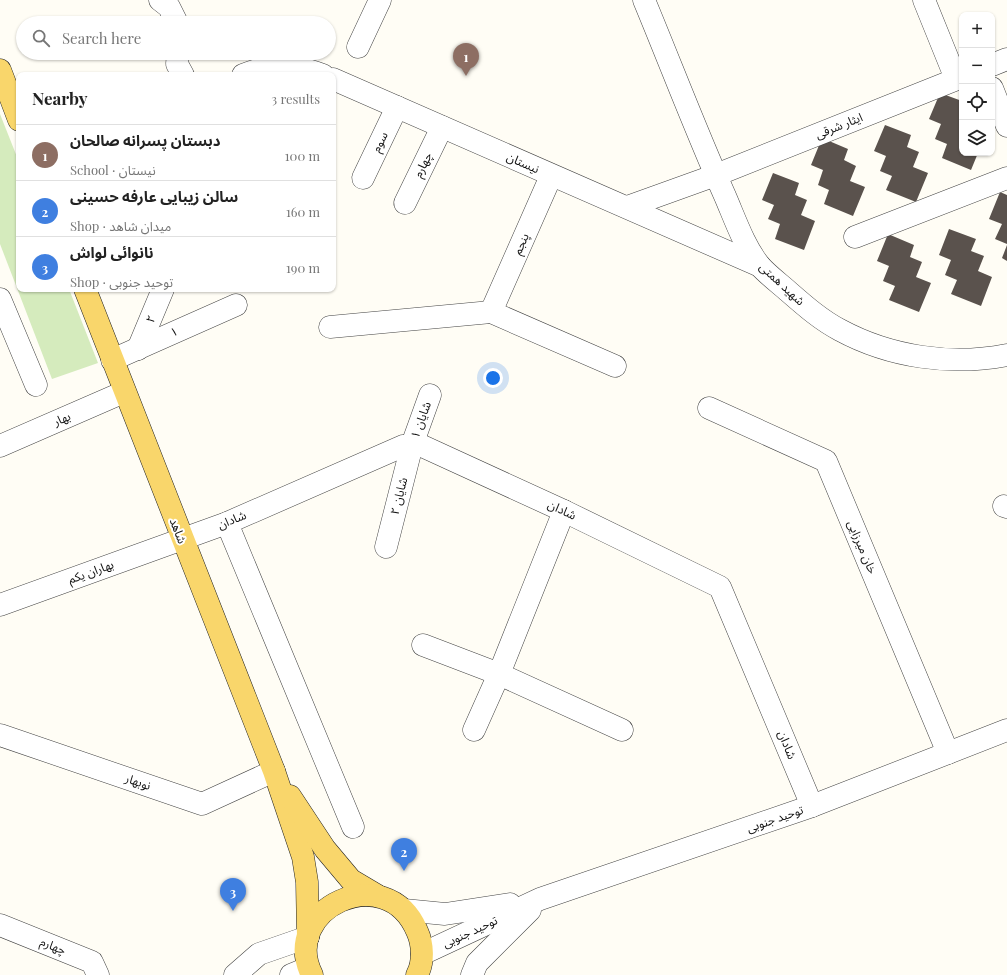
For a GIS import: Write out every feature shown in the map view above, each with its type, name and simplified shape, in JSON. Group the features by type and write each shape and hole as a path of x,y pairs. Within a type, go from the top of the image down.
{"main road":[{"path":"0,70 16,112"},
{"name":"شاهد","path":"86,292 181,539 274,771"},
{"path":"274,771 325,849 351,880 381,898"},
{"path":"274,771 303,857 307,882 308,937 304,973"},
{"path":"308,937 316,919 330,905 348,897 368,895 387,899 404,910 414,923 420,938 421,969"}],"street":[{"path":"160,0 169,7 173,16"},
{"path":"358,47 380,0"},
{"name":"شهید همتی","path":"644,0 716,175 748,248 760,266 813,313 840,330 873,345 895,352 948,360 977,359 1007,355"},
{"path":"924,0 959,78"},
{"path":"995,64 1007,59"},
{"path":"177,60 177,64 181,72"},
{"path":"250,72 276,64 296,66 314,72"},
{"name":"ایثار شرقی","path":"716,175 959,78"},
{"name":"نيستان","path":"336,80 551,176 627,207 760,266"},
{"path":"995,96 1007,126"},
{"name":"سوم","path":"363,178 397,107"},
{"name":"چهارم","path":"405,203 442,127"},
{"path":"627,207 716,175"},
{"name":"پنجم","path":"491,312 551,176"},
{"path":"855,237 1007,178"},
{"name":"۲","path":"138,349 162,292"},
{"path":"0,300 36,385"},
{"name":"۱","path":"112,360 236,305"},
{"path":"330,327 491,312 615,366"},
{"name":"بهار","path":"0,446 124,392"},
{"name":"شایان ۱","path":"412,445 430,395"},
{"name":"خان میرزایی","path":"709,408 826,461 948,753"},
{"name":"شایان ۲","path":"386,547 412,445"},
{"name":"شادان","path":"181,539 226,523 402,446 420,445 564,511 720,586 812,806"},
{"path":"474,730 499,674 564,511"},
{"path":"226,523 354,827"},
{"name":"بهاران یکم","path":"0,605 181,539"},
{"path":"423,645 499,674 622,730"},
{"name":"توحید جنوبی","path":"404,910 445,914 540,899 812,806 1007,730"},
{"name":"نوبهار","path":"0,735 202,804 274,771"},
{"path":"472,975 476,963 540,899"},
{"name":"توحید جنوبی","path":"421,969 540,899"},
{"name":"چهارم","path":"0,925 92,962 98,975"},
{"path":"235,975 259,954 308,937"}],"green space":[{"path":"0,114 16,154 16,286 0,244"},
{"path":"18,292 70,292 98,363 52,379"}],"building":[{"path":"940,93 959,100 959,156 977,156 971,170 942,158 947,144 935,139 941,124 929,119"},
{"path":"885,125 911,135 907,147 919,152 913,167 928,173 916,202 886,190 892,176 880,171 886,156 874,151"},
{"path":"822,138 848,149 844,160 856,166 850,181 865,187 853,216 824,204 829,190 818,185 823,170 811,165"},
{"path":"773,173 799,183 795,195 807,200 801,215 815,221 804,250 775,239 780,224 768,219 774,205 762,200"},
{"path":"1000,192 1007,195 1007,244 995,239 1002,224 989,219"},
{"path":"949,229 976,239 971,251 984,256 978,271 992,277 981,306 951,294 957,280 945,275 951,260 939,255"},
{"path":"888,234 914,245 910,257 922,262 916,277 931,283 919,312 889,300 895,286 883,281 889,266 877,261"},
{"path":"1007,245 1007,261 1002,258"}],"place":[{"name":"دبستان پسرانه صالحان","path":"466,76"},
{"name":"سالن زیبایی عارفه حسینی","path":"404,871"},
{"name":"نانوائی لواش","path":"233,911"}]}
